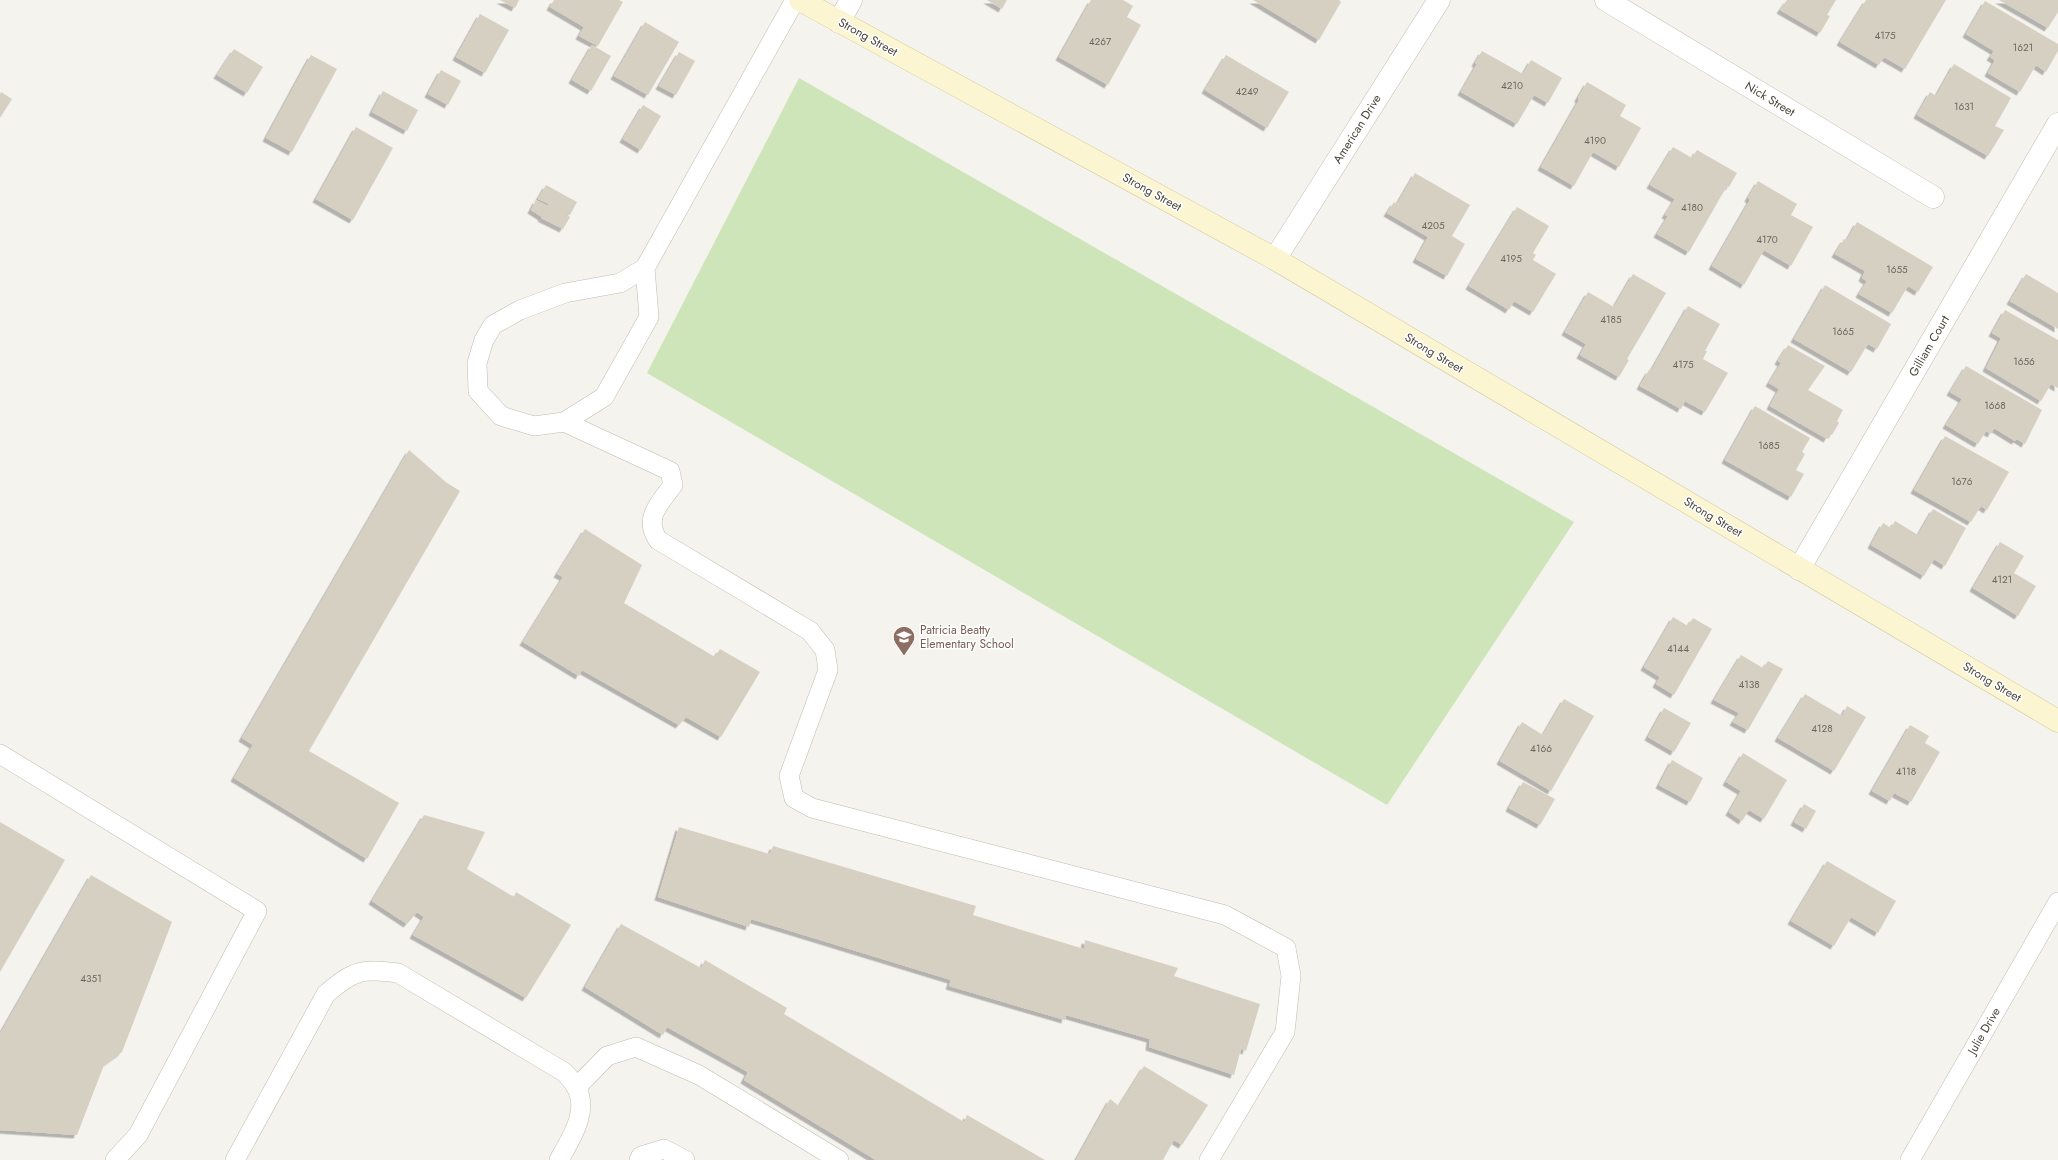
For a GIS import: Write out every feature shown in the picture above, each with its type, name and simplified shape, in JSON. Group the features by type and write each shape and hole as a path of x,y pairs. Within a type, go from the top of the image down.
{"street":[{"name":"Strong Street","path":"800,0 1275,259 2058,721"},
{"path":"839,22 852,0"},
{"name":"American Drive","path":"1275,259 1439,0"},
{"name":"Nick Street","path":"1606,0 1933,197"},
{"name":"Gilliam Court","path":"1799,569 2058,124"}],"lane":[{"path":"645,268 649,317 604,398 564,422 534,426 501,416 478,391 477,363 484,340 493,325 520,310 565,293 620,283 645,268 795,0"},
{"path":"564,422 670,471 672,485 653,512 653,532 658,540 810,631 825,650 828,670 789,776 794,798 812,808 1225,915 1286,948 1291,976 1285,1032 1209,1160"},
{"path":"0,754 257,911 138,1135 115,1160"},
{"name":"Julie Drive","path":"1910,1160 2058,902"},
{"path":"235,1160 326,994 345,978 369,970 398,973 564,1072 577,1087 581,1110 576,1130 559,1160"},
{"path":"577,1087 607,1056 636,1047 699,1075 839,1160"},
{"path":"639,1160 641,1156 664,1149 685,1160"}],"green space":[{"path":"799,78 1574,522 1387,805 647,373"}],"building":[{"path":"500,0 519,0 515,8"},
{"path":"554,0 619,0 623,2 598,46 579,36 584,27 550,7"},
{"path":"987,0 1007,0 1002,9"},
{"path":"1091,0 1123,0 1133,6 1127,17 1141,25 1108,85 1059,57"},
{"path":"1253,0 1339,0 1341,2 1319,40"},
{"path":"1787,0 1836,0 1827,15 1830,16 1820,33 1780,10"},
{"path":"1866,0 1946,0 1905,69 1884,57 1879,65 1840,42"},
{"path":"1999,0 2058,0 2058,12 2048,28"},
{"path":"1985,1 2058,44 2058,51 2046,72 2036,65 2020,92 1988,73 1995,60 1990,57 1994,51 1966,34"},
{"path":"480,14 509,30 485,73 456,57"},
{"path":"645,22 679,42 648,95 614,76"},
{"path":"592,45 611,56 591,91 572,80"},
{"path":"234,49 263,67 247,93 217,75"},
{"path":"1482,51 1523,74 1531,60 1562,78 1548,103 1534,95 1517,124 1461,92 1477,64 1475,63"},
{"path":"679,52 695,61 676,95 659,86"},
{"path":"311,55 337,69 292,152 266,138"},
{"path":"1226,55 1289,92 1267,128 1205,90"},
{"path":"1954,64 2011,98 1995,126 2004,130 1988,156 1917,115 1930,92 1936,96"},
{"path":"441,70 461,81 448,105 428,94"},
{"path":"1587,82 1626,105 1620,116 1641,128 1619,167 1593,152 1574,186 1541,167 1579,100 1578,98"},
{"path":"383,91 418,110 407,131 372,112"},
{"path":"1,92 12,99 0,118 0,94"},
{"path":"643,105 661,116 641,150 623,139"},
{"path":"356,127 393,148 353,220 316,199"},
{"path":"1673,147 1692,158 1697,150 1737,173 1729,187 1727,186 1689,252 1657,234 1668,216 1665,215 1675,199 1650,185"},
{"path":"1415,173 1470,205 1452,236 1465,244 1447,276 1416,259 1428,237 1387,213 1394,202 1397,204"},
{"path":"1758,181 1797,204 1791,215 1813,227 1791,266 1764,250 1744,285 1712,266 1750,200 1748,198"},
{"path":"546,185 577,202 570,215 563,212 570,217 563,229 541,218 542,217 531,210 536,200 548,206 549,204 538,199"},
{"path":"1517,207 1549,226 1533,253 1536,255 1533,260 1556,274 1533,312 1514,301 1509,310 1469,286"},
{"path":"1857,222 1933,267 1918,292 1908,286 1892,313 1859,294 1867,281 1862,278 1865,271 1835,254 1844,239 1847,240"},
{"path":"1633,274 1666,293 1627,359 1629,360 1619,377 1580,355 1586,344 1565,332 1588,292 1614,307"},
{"path":"2026,274 2058,293 2058,329 2010,301"},
{"path":"1825,285 1891,324 1877,349 1868,344 1851,372 1794,339"},
{"path":"1688,306 1720,324 1705,351 1707,351 1703,359 1728,373 1705,412 1685,401 1681,409 1640,386 1649,370 1651,371"},
{"path":"2005,310 2058,340 2058,388 2051,384 2041,401 1986,368 2001,338 1992,333"},
{"path":"1788,345 1825,366 1808,390 1843,410 1837,421 1839,423 1832,435 1830,434 1827,439 1770,406 1779,389 1769,383 1781,363 1778,361"},
{"path":"1966,366 2042,410 2025,444 2017,439 2015,441 1994,428 1991,434 1986,431 1978,444 1946,425 1962,399 1950,392"},
{"path":"1755,406 1810,438 1802,452 1805,454 1796,470 1804,474 1791,497 1725,460"},
{"path":"1945,436 2009,472 1987,510 1981,506 1971,522 1914,490"},
{"path":"409,450 447,483 460,491 309,751 399,803 367,859 234,778 253,745 242,738"},
{"path":"1933,509 1966,528 1945,566 1934,559 1924,576 1871,545 1883,523 1891,528 1895,521 1918,535"},
{"path":"585,529 642,565 624,603 715,657 720,649 760,672 721,737 686,717 679,725 582,670 579,676 523,642 563,577 557,574"},
{"path":"2000,542 2024,556 2014,573 2036,586 2018,616 1973,588"},
{"path":"1673,617 1688,626 1693,618 1712,629 1674,695 1656,684 1660,677 1644,667"},
{"path":"1741,655 1763,668 1768,661 1783,669 1748,730 1733,722 1739,713 1714,700"},
{"path":"1805,694 1842,716 1847,706 1866,717 1834,771 1778,738"},
{"path":"1564,699 1594,716 1551,791 1500,761 1522,722 1543,735"},
{"path":"1664,708 1691,723 1674,752 1648,737"},
{"path":"1910,725 1929,736 1925,743 1940,752 1911,802 1894,793 1890,801 1872,791"},
{"path":"1743,753 1787,780 1764,819 1749,810 1742,821 1729,812 1741,791 1726,782"},
{"path":"1672,760 1703,778 1690,802 1659,785"},
{"path":"1523,782 1555,799 1540,825 1509,808"},
{"path":"1804,804 1816,811 1806,829 1794,822"},
{"path":"424,815 485,832 467,869 514,897 516,892 571,925 526,998 413,935 424,917 417,912 407,924 372,901"},
{"path":"0,822 65,860 0,972"},
{"path":"679,827 770,854 773,846 976,906 973,915 1084,949 1085,940 1178,968 1174,976 1260,1004 1246,1051 1241,1049 1234,1075 1149,1047 1150,1039 1066,1015 1065,1020 949,986 951,980 751,919 749,927 658,897"},
{"path":"1827,861 1896,901 1878,933 1851,917 1834,946 1791,921"},
{"path":"91,875 172,922 122,1052 104,1065 77,1135 0,1130 0,1034"},
{"path":"621,924 701,968 705,960 787,1008 784,1014 964,1122 967,1115 1045,1160 876,1160 744,1080 748,1072 667,1027 663,1035 585,987"},
{"path":"1144,1066 1208,1105 1182,1145 1174,1140 1163,1160 1076,1160 1110,1099 1119,1106"}],"place":[{"name":"Patricia Beatty Elementary School","path":"904,656"}]}
